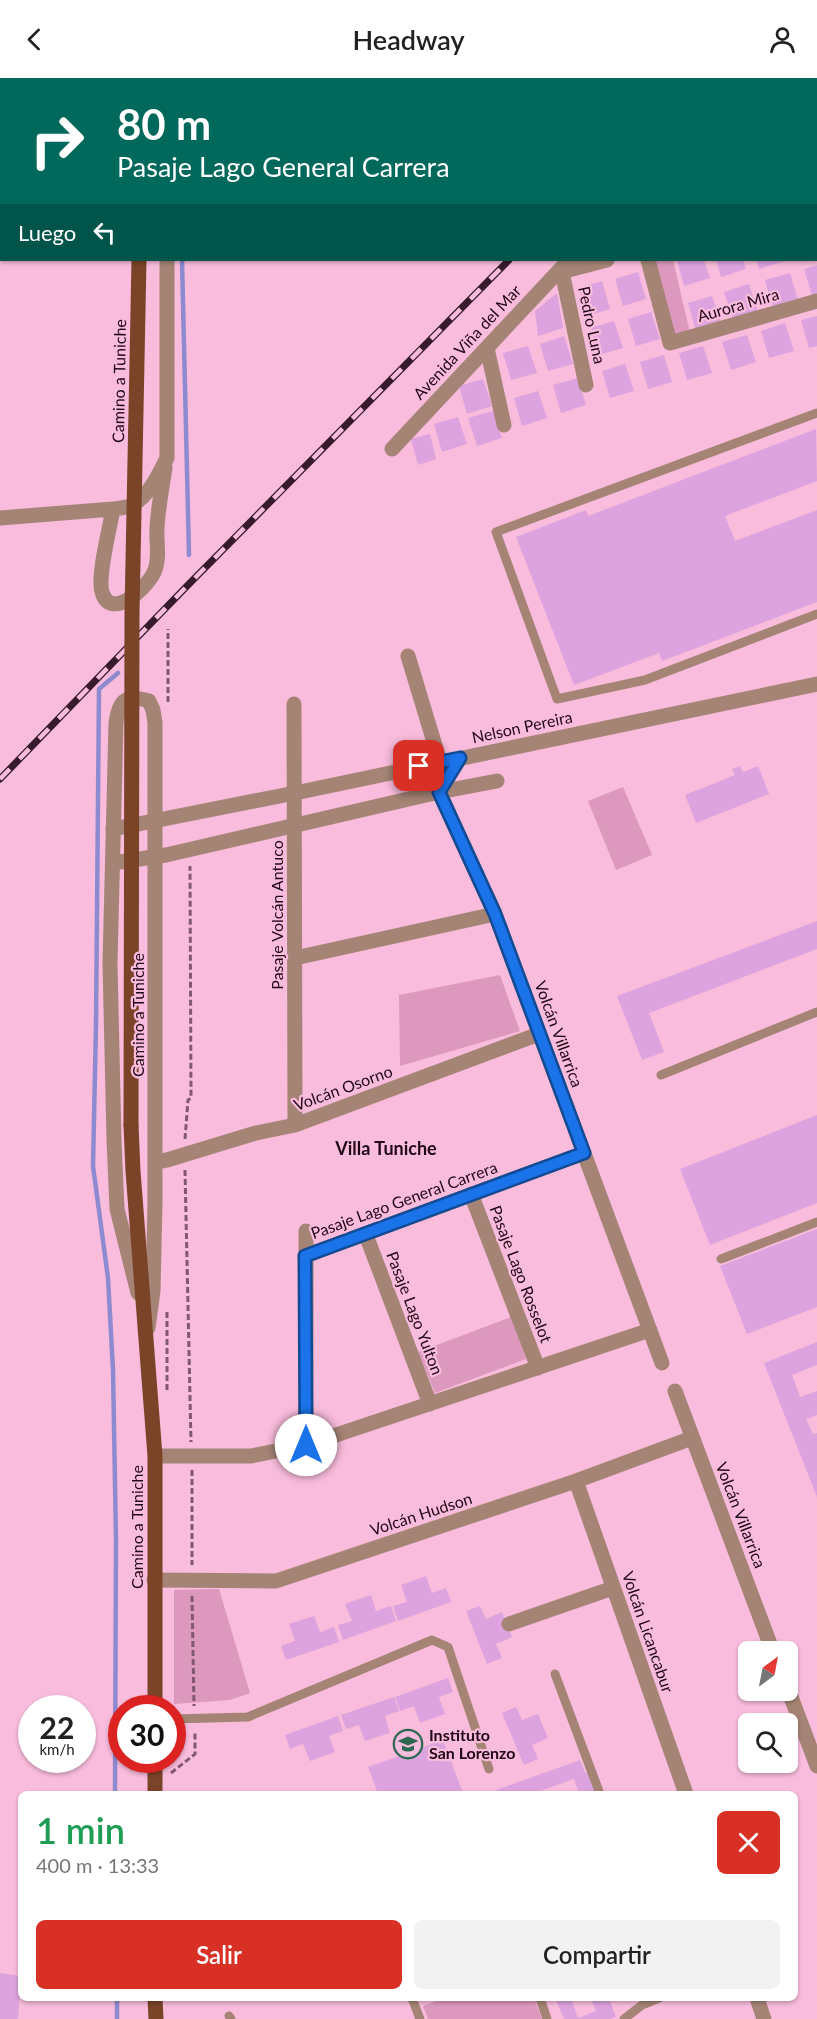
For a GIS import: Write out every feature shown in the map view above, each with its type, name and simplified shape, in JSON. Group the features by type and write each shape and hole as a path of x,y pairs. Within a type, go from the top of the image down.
{"main road":[{"name":"Camino a Tuniche","path":"139,261 132,624 131,1125 155,1456 155,1695"},
{"path":"155,1773 155,1789"},
{"path":"156,2001 156,2019"}],"street":[{"path":"113,509 101,580 102,593 107,601 123,604 148,582 158,559 157,527 167,458 167,261"},
{"path":"562,268 601,261"},
{"name":"Aurora Mira","path":"648,261 670,343 817,301"},
{"name":"Avenida Viña del Mar","path":"392,449 562,268"},
{"name":"Pedro Luna","path":"562,268 586,385"},
{"path":"487,348 504,425"},
{"path":"0,518 131,506 158,478 167,458"},
{"path":"408,656 440,762"},
{"name":"Nelson Pereira","path":"113,829 817,684"},
{"path":"796,688 817,696"},
{"name":"Camino a Tuniche","path":"144,1315 117,1209 110,963 116,723 121,704 126,700 139,698 149,701 155,723 155,1162 153,1291 146,1346"},
{"name":"Pasaje Volcán Antuco","path":"294,704 295,1125"},
{"path":"439,792 460,758"},
{"path":"112,863 156,857 295,827 439,792 497,781"},
{"name":"Volcán Villarrica","path":"439,792 495,914 662,1363"},
{"path":"295,958 495,914"},
{"name":"Volcán Osorno","path":"155,1162 256,1133 295,1125 539,1034"},
{"name":"Pasaje Lago General Carrera","path":"305,1256 584,1153"},
{"name":"Pasaje Lago Rosselot","path":"471,1194 538,1368"},
{"name":"Pasaje Lago General Carrera","path":"306,1231 306,1445"},
{"name":"Pasaje Lago Yulton","path":"366,1235 430,1404"},
{"path":"155,1456 251,1456 306,1445 650,1330"},
{"name":"Volcán Villarrica","path":"675,1391 769,1641"},
{"name":"Volcán Hudson","path":"154,1580 276,1581 576,1481 693,1438"},
{"name":"Volcán Licancabur","path":"576,1481 685,1791"},
{"path":"509,1624 613,1588"},
{"path":"793,1701 817,1766"},
{"path":"758,2001 765,2019"}],"lane":[{"path":"817,413 496,532 557,699 645,680 817,614"},
{"path":"661,1075 817,1012"},
{"path":"721,1258 817,1222"},
{"path":"186,1718 248,1717 432,1640 448,1647 489,1769"},
{"path":"555,1674 599,1791"},
{"path":"413,2001 420,2019"},
{"path":"541,2001 547,2019"},
{"path":"624,2019 642,2005 652,2001"}],"path":[{"path":"155,1789 195,1754 192,1456 184,1155 188,1100 191,1098 190,849"}],"shaded area":[{"path":"648,261 673,261 691,337 670,343"},
{"path":"623,787 652,855 616,870 588,801"},
{"path":"500,975 520,1031 400,1066 399,995"},
{"path":"511,1317 526,1359 435,1393 418,1352"},
{"path":"219,1589 250,1693 230,1700 186,1703 186,1695 174,1695 174,1590"},
{"path":"437,2001 535,2001 542,2019 428,2019 423,2006"}],"building":[{"path":"677,261 704,261 710,278 684,286"},
{"path":"716,261 743,261 746,269 721,277"},
{"path":"757,261 785,261 759,269"},
{"path":"817,265 817,295 812,296 804,269"},
{"path":"638,272 646,299 623,306 615,279"},
{"path":"790,273 798,300 773,308 765,280"},
{"path":"602,281 610,309 587,316 579,288"},
{"path":"749,284 758,312 733,319 724,292"},
{"path":"557,293 563,328 538,336 535,311"},
{"path":"712,296 721,323 696,331 688,303"},
{"path":"651,312 660,339 636,346 628,319"},
{"path":"817,316 817,346 809,348 801,320"},
{"path":"614,321 623,348 599,355 591,328"},
{"path":"785,323 794,351 769,358 761,331"},
{"path":"747,335 756,362 731,370 722,342"},
{"path":"564,336 573,364 548,371 540,344"},
{"path":"528,346 537,373 511,380 503,353"},
{"path":"703,346 712,373 687,380 679,353"},
{"path":"664,355 672,382 648,389 640,362"},
{"path":"625,364 634,391 610,398 602,371"},
{"path":"578,378 586,405 561,413 553,385"},
{"path":"483,379 492,406 467,414 459,386"},
{"path":"538,391 547,418 522,426 514,398"},
{"path":"493,411 502,438 477,446 468,418"},
{"path":"458,417 467,444 442,452 434,424"},
{"path":"816,429 817,481 725,516 735,541 817,510 817,602 662,661 659,653 574,685 516,537 586,510 588,516"},
{"path":"430,434 436,459 418,465 411,439"},
{"path":"740,766 743,772 758,766 769,794 696,823 685,795 735,775 732,769"},
{"path":"817,921 817,949 649,1013 664,1052 642,1060 617,996"},
{"path":"817,1115 817,1203 710,1245 680,1169"},
{"path":"817,1229 817,1307 747,1334 720,1266"},
{"path":"817,1342 817,1365 792,1375 800,1397 817,1391 817,1415 806,1419 813,1434 817,1433 817,1497 764,1363"},
{"path":"426,1576 432,1593 446,1588 451,1602 398,1621 393,1606 407,1602 401,1585"},
{"path":"371,1595 376,1611 391,1606 396,1621 343,1640 338,1625 352,1621 345,1604"},
{"path":"480,1606 486,1619 502,1612 512,1637 496,1644 502,1658 487,1664 466,1611"},
{"path":"314,1616 320,1632 334,1627 339,1642 286,1660 281,1646 295,1641 289,1624"},
{"path":"448,1678 453,1692 439,1697 445,1714 420,1723 414,1706 400,1711 395,1697"},
{"path":"394,1697 399,1711 385,1716 390,1733 365,1741 359,1725 346,1729 341,1715"},
{"path":"516,1707 522,1720 538,1714 548,1738 532,1745 538,1759 524,1765 502,1713"},
{"path":"338,1716 343,1731 329,1736 335,1752 310,1761 303,1744 290,1749 285,1735"},
{"path":"443,1740 462,1791 377,1791 368,1767"},
{"path":"580,1760 585,1773 589,1772 596,1791 578,1791 574,1779 540,1791 496,1790"},
{"path":"0,1973 18,1976 18,2019 0,2019"},
{"path":"556,2001 572,2001 578,2018 596,2011 592,2001 610,2001 616,2017 610,2019 564,2019"}],"waterway":[{"path":"182,261 189,555"},
{"path":"115,1791 116,1539 113,1370 108,1278 93,1166 99,689 118,673"},
{"path":"117,2001 117,2019"}],"railway":[{"path":"0,779 508,261"}],"place":[{"name":"Instituto San Lorenzo","path":"408,1744"}],"district":[{"name":"Villa Tuniche","path":"386,1149"}],"route":[{"path":"306,1445 305,1256 584,1153 495,914 439,792 460,758 419,766"}]}
